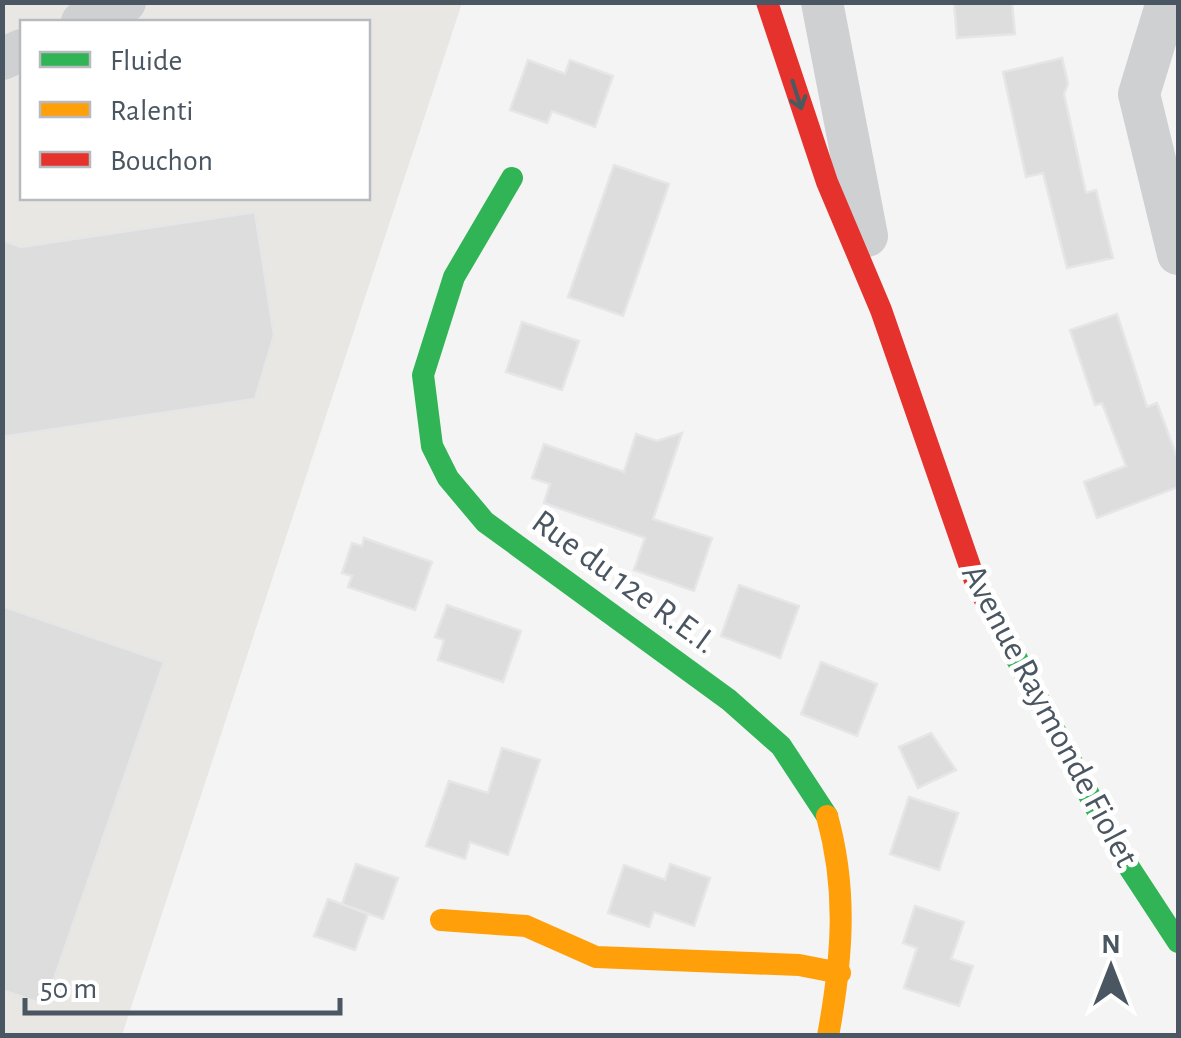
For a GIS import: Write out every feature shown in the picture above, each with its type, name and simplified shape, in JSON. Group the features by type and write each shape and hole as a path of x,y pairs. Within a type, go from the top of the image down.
{"street":[{"path":"86,20 125,2"},
{"name":"Avenue Raymonde Fiolet","path":"766,2 826,182 881,310 975,581 1122,855 1178,942"},
{"name":"Avenue Raymonde Fiolet","path":"822,2 881,310"},
{"path":"1168,2 1139,94 1178,254"},
{"name":"Rue du 12e R.E.I.","path":"512,178 454,278 423,375 432,446 448,478 485,522 730,700 781,746 826,812 838,855 843,919 840,973 828,1036"},
{"path":"441,920 526,926 596,956 799,965 840,973"}],"shaded area":[{"path":"2,3 462,3 122,1035 3,1035"}],"building":[{"path":"954,2 1012,2 1015,34 957,38"},
{"path":"1062,58 1068,84 1064,94 1086,193 1096,190 1113,258 1067,268 1043,173 1026,177 1003,72"},
{"path":"528,60 565,74 570,60 613,76 595,127 552,111 547,123 510,110"},
{"path":"614,165 669,184 623,316 568,297"},
{"path":"255,212 274,335 255,399 2,437 2,240 21,247"},
{"path":"1117,314 1147,407 1157,403 1178,460 1178,487 1097,518 1084,482 1126,466 1102,403 1095,405 1070,330"},
{"path":"522,322 579,341 562,390 506,372"},
{"path":"682,433 653,519 712,538 694,591 634,570 645,538 544,503 550,484 532,478 544,444 624,472 636,434 657,441"},
{"path":"364,538 432,562 415,610 348,587 352,576 342,573 352,543 362,546"},
{"path":"739,585 799,606 780,658 721,636"},
{"path":"447,605 521,631 503,682 438,660 444,640 435,637"},
{"path":"2,606 164,662 45,1005 2,990"},
{"path":"821,662 877,684 857,736 801,714"},
{"path":"931,733 956,770 918,788 899,747"},
{"path":"502,748 540,760 508,855 470,842 465,859 426,846 449,781 488,793"},
{"path":"909,797 958,813 939,870 890,854"},
{"path":"356,864 398,878 383,919 342,904"},
{"path":"670,864 710,878 694,926 654,912 649,927 608,913 624,865 665,880"},
{"path":"328,899 368,914 355,950 314,936"},
{"path":"915,906 964,922 951,959 973,966 959,1006 904,988 917,948 903,943"}],"traffic: fast":[{"path":"512,178 454,277 423,375 432,446 448,478 485,522 729,700 781,746 827,816"},
{"path":"1011,648 1121,855 1178,942"}],"traffic: slow":[{"path":"827,816 838,871 841,926 828,1036"},
{"path":"441,920 526,926 596,957 799,965 840,973"}],"traffic: jam":[{"path":"767,2 827,182 881,310 975,581 1011,648"}]}
